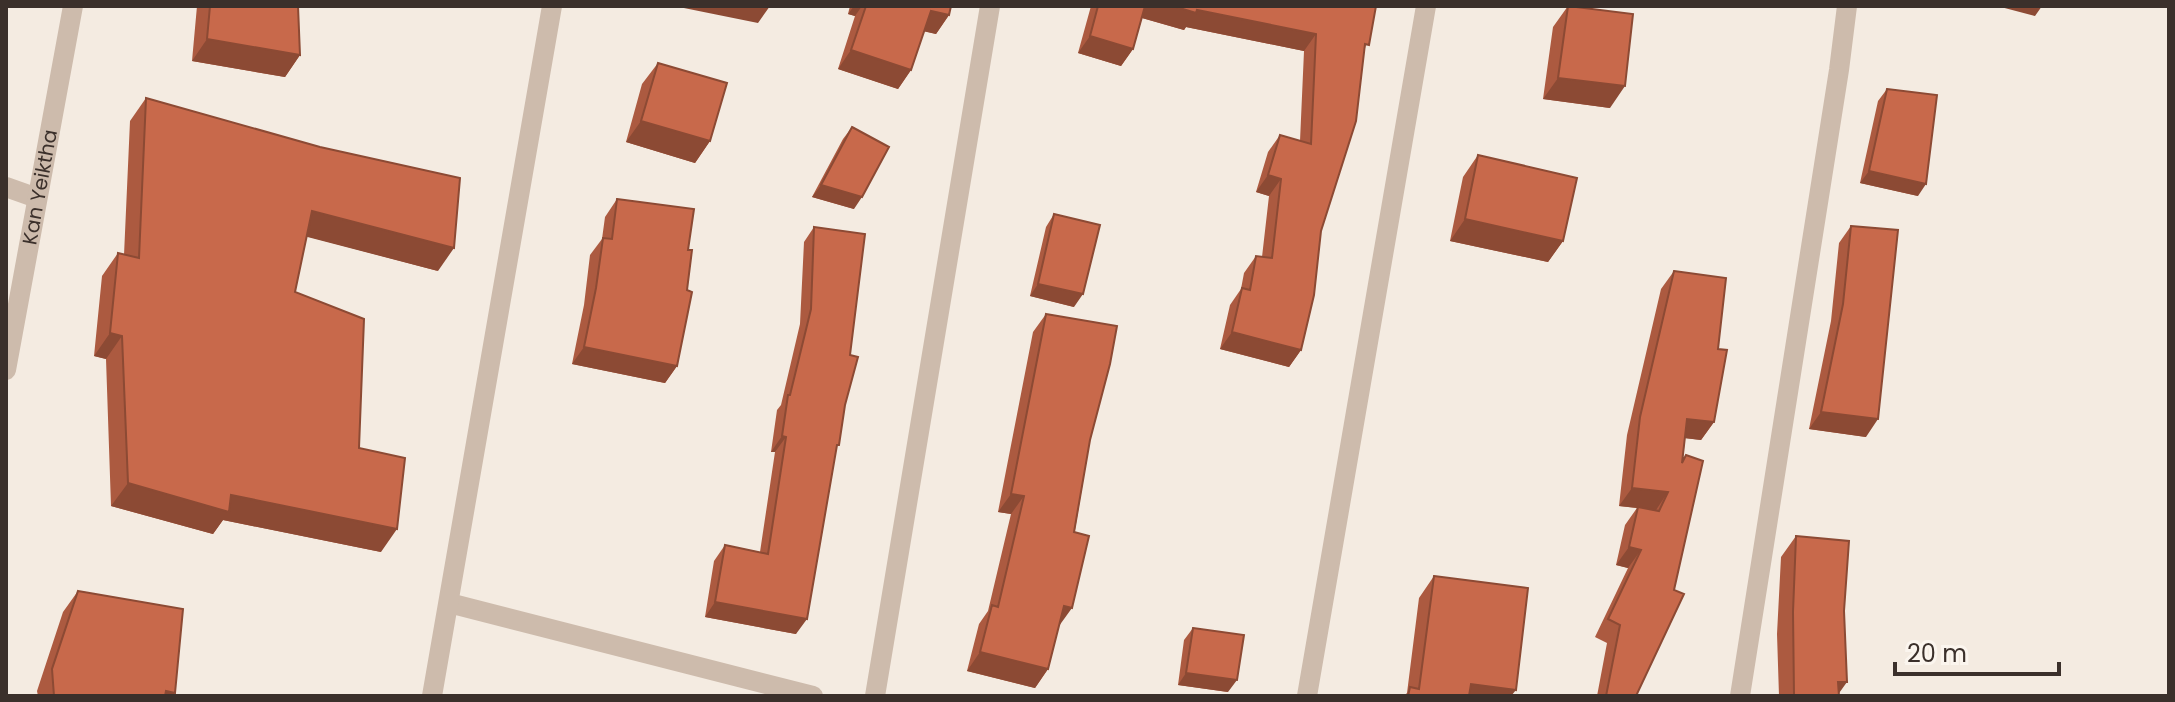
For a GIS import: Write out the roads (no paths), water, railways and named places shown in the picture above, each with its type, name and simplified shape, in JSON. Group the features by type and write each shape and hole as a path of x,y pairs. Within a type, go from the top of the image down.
{"street":[{"name":"Kan Yeiktha","path":"6,370 73,6"},
{"path":"432,696 552,6"},
{"path":"875,696 990,6"},
{"path":"1307,696 1426,6"},
{"path":"1740,696 1847,6"},
{"path":"6,187 37,198"},
{"path":"449,603 813,696"}]}
